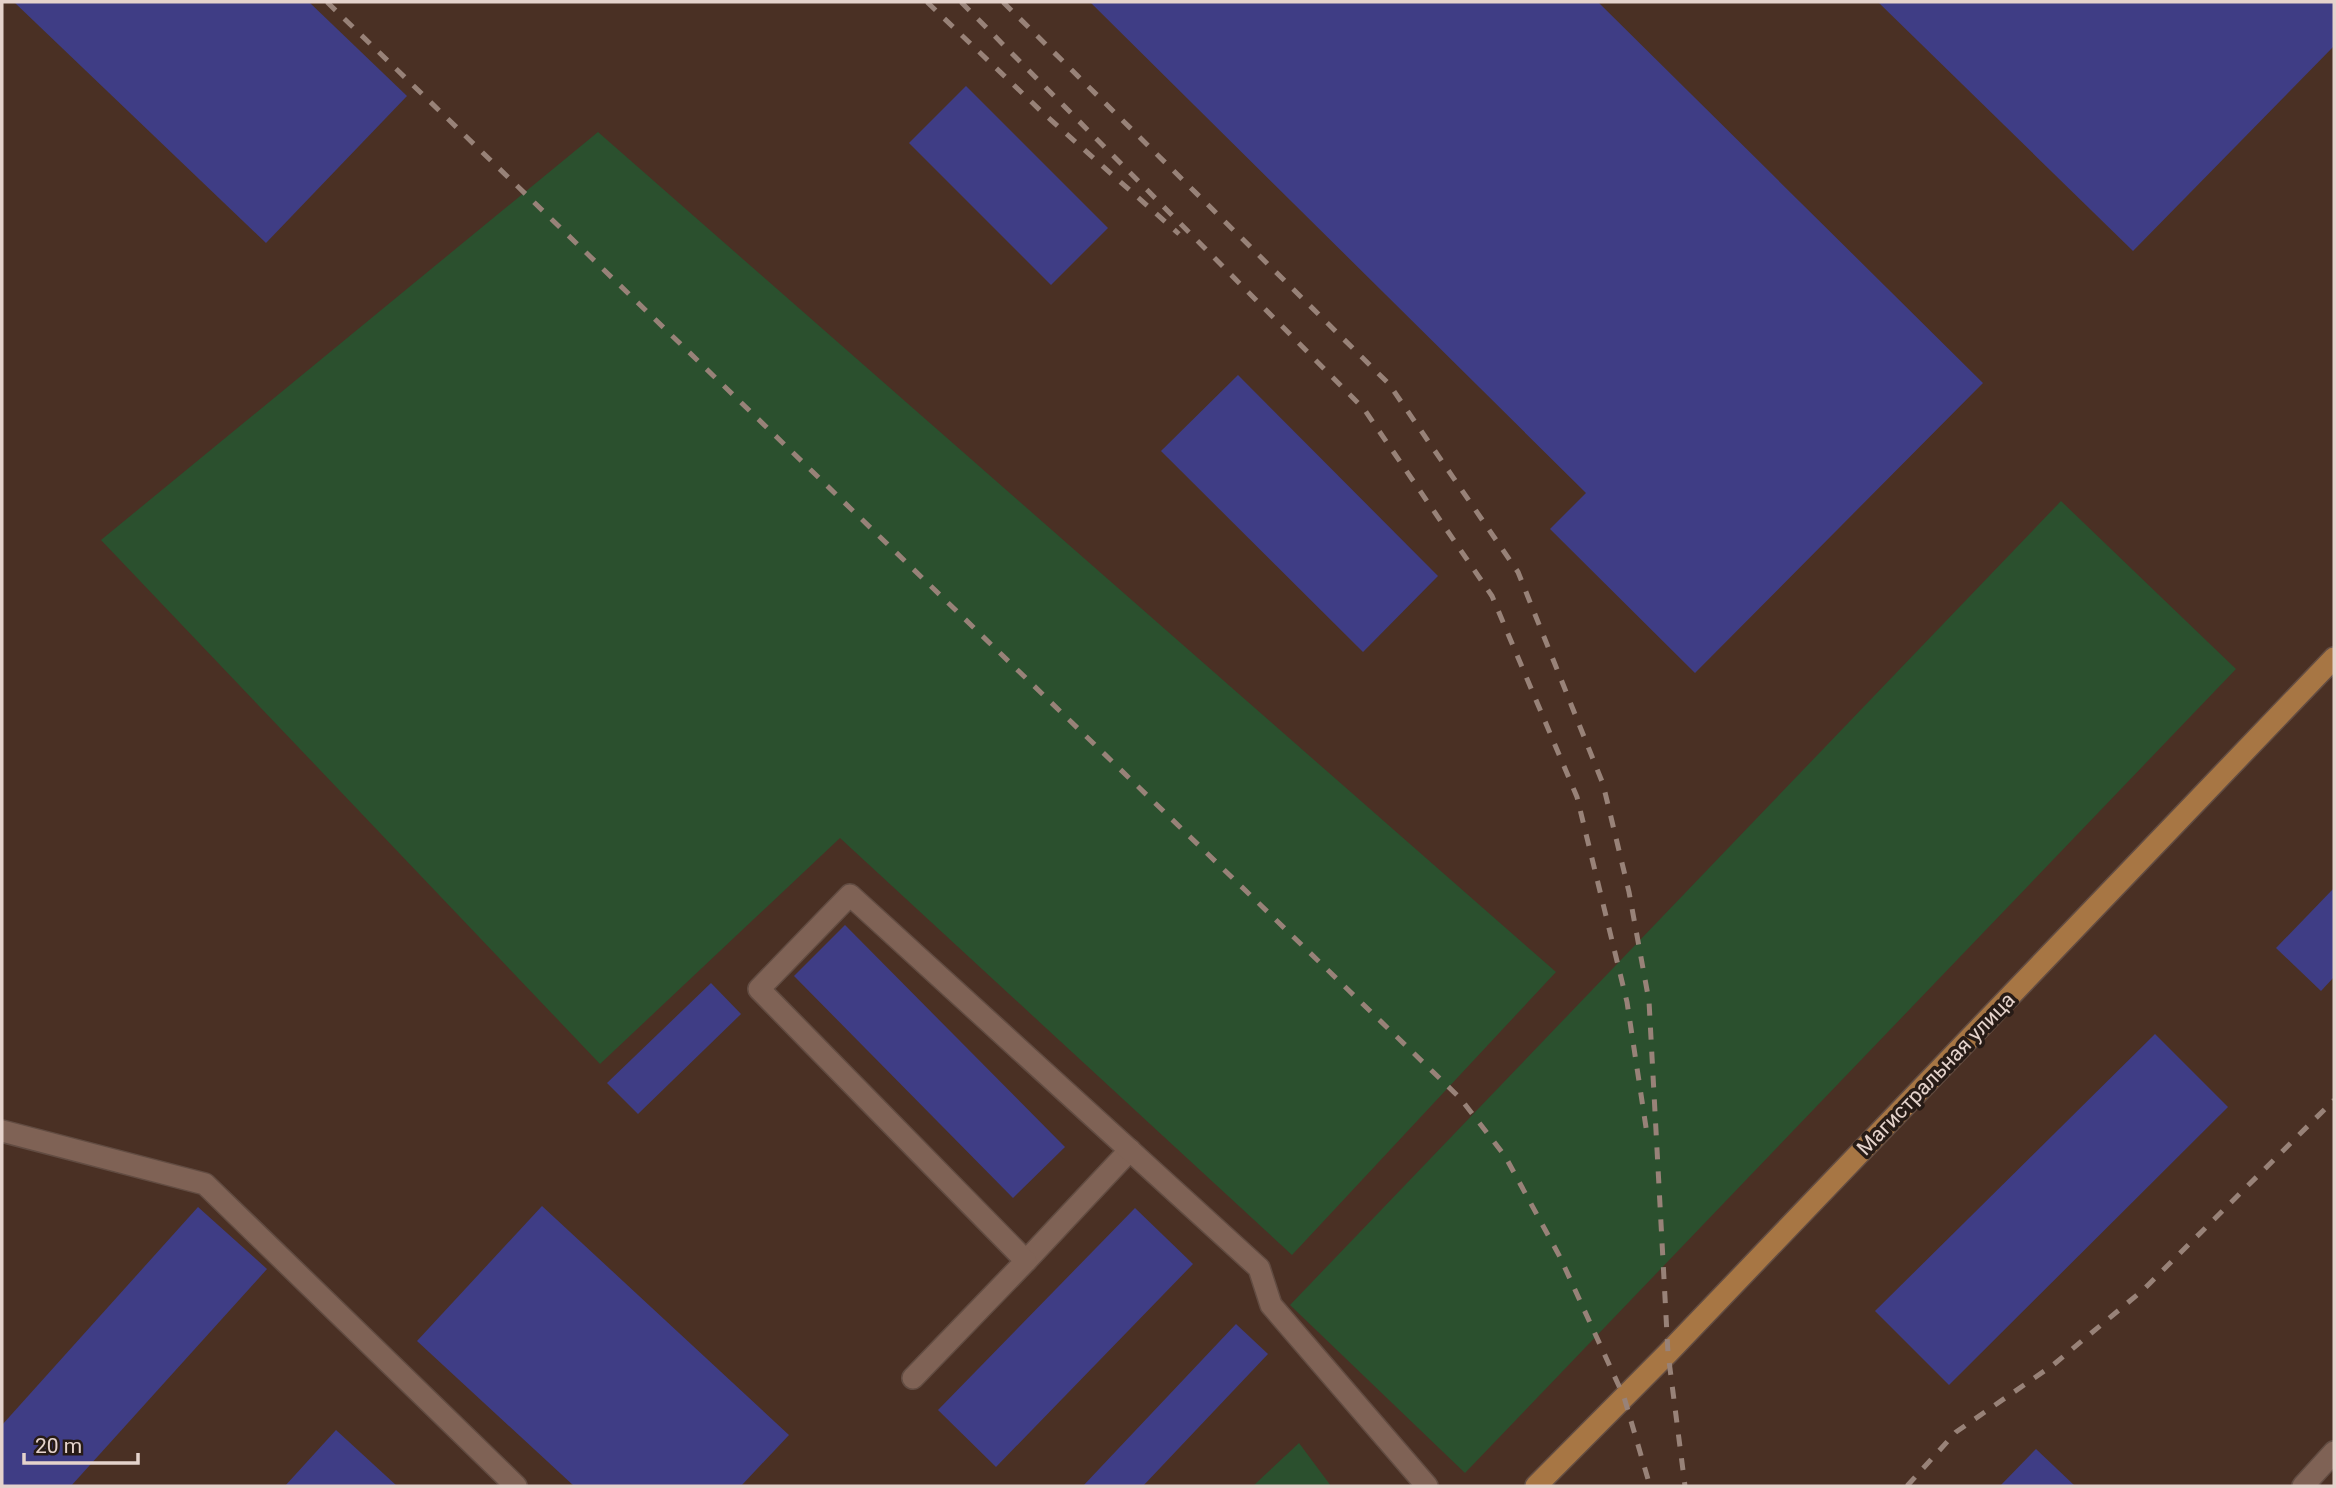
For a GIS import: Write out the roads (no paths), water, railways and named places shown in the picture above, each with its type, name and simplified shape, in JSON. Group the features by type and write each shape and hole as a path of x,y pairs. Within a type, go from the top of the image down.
{"main road":[{"name":"Магистральная улица","path":"1536,1486 1668,1353 2334,659"}],"lane":[{"path":"1026,1261 759,989 850,895 1259,1268 1271,1305 1427,1486"},
{"path":"2,1131 205,1184 516,1486"},
{"path":"913,1378 1130,1150"},
{"path":"2303,1486 2334,1452"}],"railway":[{"path":"327,2 1460,1098 1505,1156 1560,1257 1624,1397 1650,1486"},
{"path":"927,2 1043,113 1179,234"},
{"path":"961,2 1364,409 1492,596 1577,797 1627,1002 1647,1134"},
{"path":"1003,2 1389,384 1518,572 1603,784 1629,892 1649,1001 1668,1353 1685,1486"},
{"path":"1907,1486 1956,1432 2053,1365 2143,1290 2334,1100"}]}
